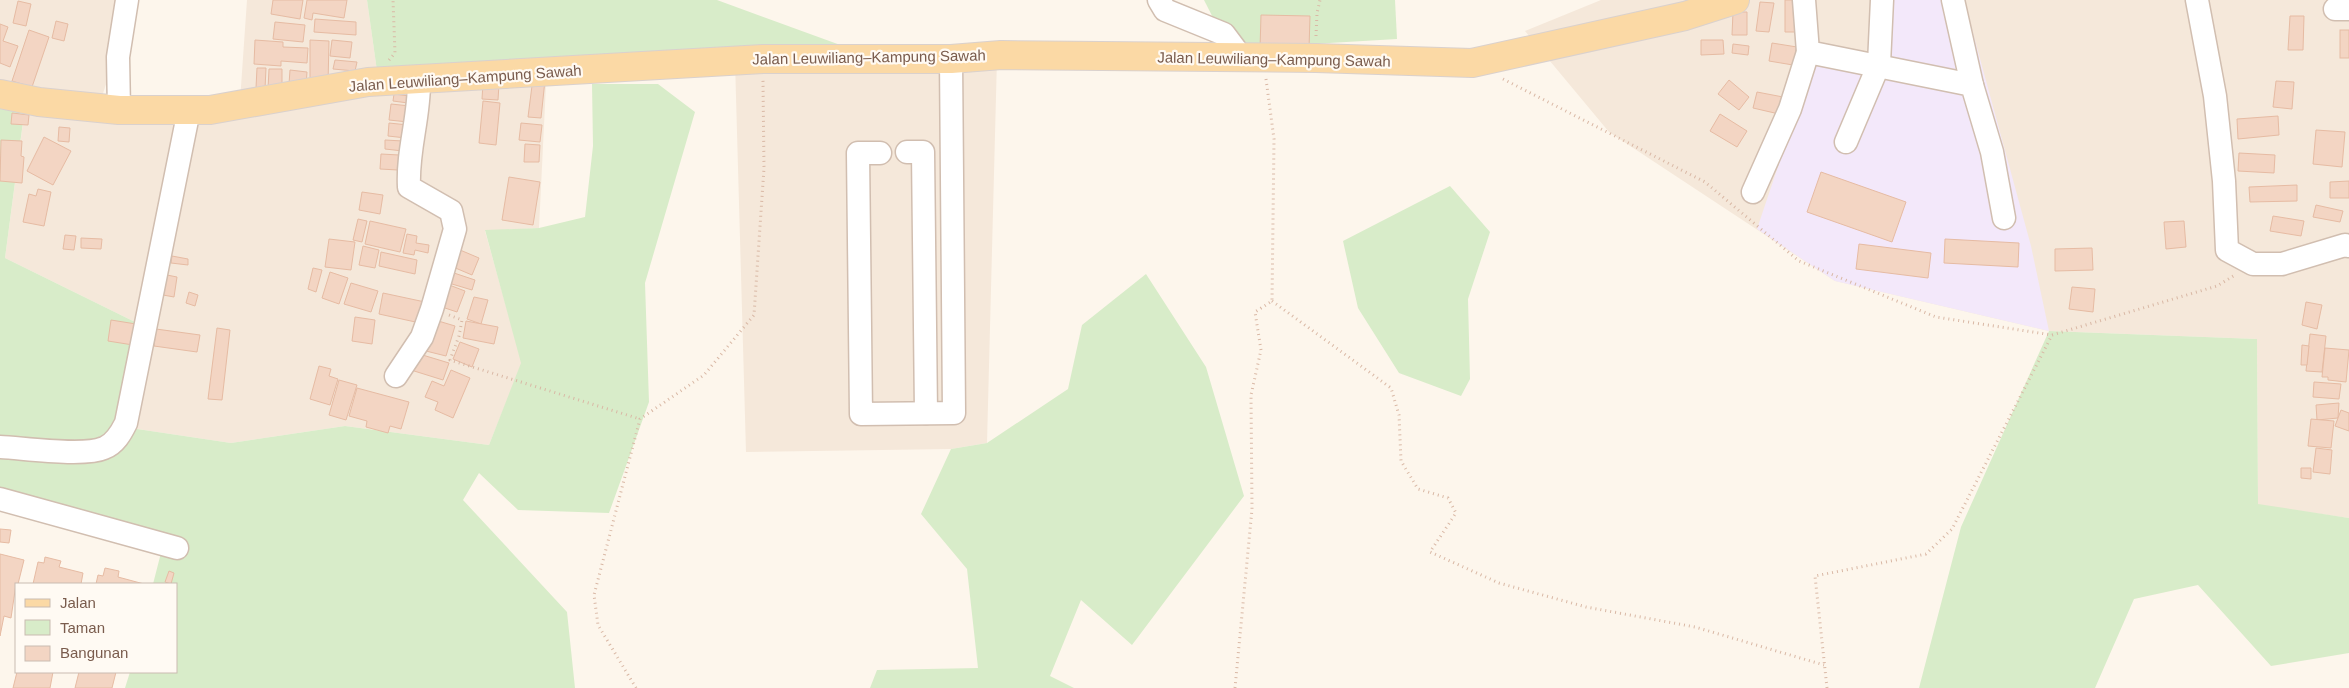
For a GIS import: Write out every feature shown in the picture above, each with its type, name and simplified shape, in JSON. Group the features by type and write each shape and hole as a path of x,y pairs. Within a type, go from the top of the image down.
{"main road":[{"name":"Jalan Leuwiliang–Kampung Sawah","path":"0,94 39,102 119,110 210,110 368,82 763,59 951,59 1001,55 1316,58 1472,63 1684,16 1735,0"}],"street":[{"path":"119,110 118,57 127,0"},
{"path":"1159,0 1165,10 1224,34 1252,58"},
{"path":"1752,192 1790,109 1808,52 1804,0"},
{"path":"1846,142 1878,64 1882,0"},
{"path":"1953,0 1972,85 1992,152 2004,218"},
{"path":"2197,0 2215,96 2224,180 2227,250 2253,264 2282,264 2345,245 2349,246"},
{"path":"1808,52 1878,64 1972,85"},
{"path":"880,153 858,153 861,414 954,413 951,59"},
{"path":"396,376 422,337 432,310 455,229 450,211 409,186 408,171 420,103 419,79"},
{"path":"0,447 79,452 103,449 119,437 126,423 189,110"},
{"path":"907,152 923,152 926,413"},
{"path":"0,499 177,548"}],"path":[{"path":"368,82 395,53 393,0"},
{"path":"1316,58 1317,13 1320,0"},
{"path":"1252,58 1274,138 1272,300"},
{"path":"636,688 598,625 594,595 640,419 704,375 754,315 764,168 763,59"},
{"path":"1472,63 1706,182 1800,261 1936,317 2052,335 2217,286 2253,264"},
{"path":"1272,300 1391,388 1399,415 1401,461 1418,490 1448,498 1456,513 1430,552 1499,583 1586,607 1695,627 1824,665"},
{"path":"1235,688 1252,509 1251,395 1261,350 1255,312 1272,300"},
{"path":"432,310 462,320 459,336 450,360 640,419"},
{"path":"1827,688 1815,576 1926,554 1952,529 2052,335"}],"shaded area":[{"path":"0,0 133,0 98,109 240,101 247,0 367,0 378,78 547,64 539,228 485,231 522,363 489,445 345,426 231,443 117,426 135,322 5,258 26,100 0,99"},
{"path":"1601,0 2349,0 2349,518 2258,505 2257,339 2049,331 1835,281 1609,132 1525,31"},
{"path":"1873,0 1964,0 2031,246 2049,331 1835,281 1757,229 1818,47 1867,56"},
{"path":"997,58 987,443 951,449 746,452 735,61"}],"green space":[{"path":"367,0 717,0 876,58 378,78"},
{"path":"1204,0 1395,0 1397,39 1229,49"},
{"path":"592,84 658,84 695,112 645,283 649,402 609,513 518,510 479,473 463,500 567,612 575,688 125,688 130,673 178,673 178,583 153,583 163,545 0,510 0,99 26,99 5,258 135,322 117,426 231,443 345,426 489,445 521,363 485,230 539,228 585,217 593,146"},
{"path":"1450,186 1490,232 1468,299 1470,379 1461,396 1399,373 1358,308 1343,241"},
{"path":"1146,274 1206,367 1244,496 1132,645 1081,600 1050,676 1074,688 870,688 877,670 978,668 967,569 921,514 951,449 987,443 1068,389 1082,325"},
{"path":"2049,331 2257,339 2258,504 2349,518 2349,653 2271,666 2198,585 2134,599 2095,688 1919,688 1961,527"}],"building":[{"path":"273,0 303,0 300,19 271,14"},
{"path":"307,0 347,0 344,18 313,13 312,20 304,18"},
{"path":"1785,0 1798,0 1797,32 1785,32"},
{"path":"18,1 31,4 26,26 13,23"},
{"path":"1760,2 1774,3 1769,32 1756,31"},
{"path":"1733,12 1747,12 1747,35 1732,35"},
{"path":"1261,15 1310,16 1309,49 1260,49"},
{"path":"2290,16 2304,16 2303,50 2288,50"},
{"path":"315,19 356,22 356,35 314,32"},
{"path":"56,21 68,24 64,41 52,38"},
{"path":"275,22 305,25 303,42 273,39"},
{"path":"0,24 8,27 3,41 18,46 10,67 0,63"},
{"path":"29,30 49,37 32,87 12,81"},
{"path":"2340,30 2349,30 2349,58 2340,58"},
{"path":"255,40 283,42 283,47 308,48 307,63 281,61 281,66 254,64"},
{"path":"310,40 329,41 328,84 310,84"},
{"path":"332,40 352,42 350,58 330,56"},
{"path":"1701,40 1723,40 1724,54 1701,55"},
{"path":"1772,43 1797,47 1793,65 1769,61"},
{"path":"1733,44 1749,46 1748,55 1732,53"},
{"path":"335,60 357,62 355,71 333,69"},
{"path":"257,68 266,68 265,89 256,88"},
{"path":"269,69 282,69 282,89 268,89"},
{"path":"290,70 307,72 306,85 289,84"},
{"path":"533,78 545,80 541,118 528,117"},
{"path":"1729,80 1749,97 1739,110 1718,94"},
{"path":"2276,81 2294,82 2292,109 2273,107"},
{"path":"483,83 499,84 498,100 482,99"},
{"path":"1757,92 1783,97 1779,114 1753,108"},
{"path":"394,94 409,96 408,103 393,101"},
{"path":"483,101 500,103 496,145 479,143"},
{"path":"391,104 410,106 408,122 389,120"},
{"path":"12,113 29,115 28,125 11,124"},
{"path":"1720,114 1747,131 1737,147 1710,131"},
{"path":"2278,116 2279,135 2238,139 2237,119"},
{"path":"389,123 408,125 406,138 388,136"},
{"path":"521,123 542,125 540,142 519,140"},
{"path":"59,127 70,128 69,142 58,141"},
{"path":"2316,130 2345,132 2342,167 2313,164"},
{"path":"44,137 71,151 53,185 27,171"},
{"path":"1,140 22,141 21,156 24,157 22,183 0,181"},
{"path":"385,140 403,141 403,151 385,149"},
{"path":"525,144 540,145 539,162 524,162"},
{"path":"2239,153 2275,155 2274,173 2238,171"},
{"path":"381,154 399,155 398,170 380,169"},
{"path":"1821,172 1906,202 1892,242 1807,212"},
{"path":"509,177 540,182 533,225 502,220"},
{"path":"2349,181 2349,198 2330,198 2330,182"},
{"path":"2297,185 2297,201 2250,202 2249,187"},
{"path":"38,189 51,192 44,226 23,222 29,194 36,196"},
{"path":"362,192 383,195 380,214 359,210"},
{"path":"2316,205 2343,211 2340,222 2313,217"},
{"path":"2273,216 2304,221 2301,236 2270,231"},
{"path":"358,219 367,221 362,242 353,240"},
{"path":"370,221 406,229 400,252 365,244"},
{"path":"2184,221 2186,247 2166,249 2164,222"},
{"path":"407,234 417,236 416,243 429,245 428,253 415,250 414,255 403,253"},
{"path":"65,235 76,236 74,250 63,249"},
{"path":"81,238 102,239 101,249 81,248"},
{"path":"329,239 355,242 351,270 325,267"},
{"path":"1945,239 2019,243 2018,267 1944,263"},
{"path":"1859,244 1931,253 1928,278 1856,269"},
{"path":"363,246 379,250 375,268 359,265"},
{"path":"453,247 479,258 472,275 446,264"},
{"path":"2092,248 2093,270 2055,271 2055,249"},
{"path":"381,252 417,260 415,274 379,266"},
{"path":"172,256 188,259 188,265 171,263"},
{"path":"313,268 322,270 316,292 308,289"},
{"path":"445,270 475,280 472,290 442,281"},
{"path":"330,272 348,278 339,304 322,298"},
{"path":"167,275 177,277 174,297 163,295"},
{"path":"351,283 378,291 371,312 344,304"},
{"path":"444,283 465,291 457,312 436,305"},
{"path":"2072,287 2095,289 2093,312 2069,309"},
{"path":"189,292 198,295 195,306 186,303"},
{"path":"383,293 425,302 420,323 379,314"},
{"path":"474,297 488,300 481,324 467,319"},
{"path":"2306,302 2322,305 2317,329 2302,325"},
{"path":"355,317 375,320 372,344 352,341"},
{"path":"111,320 136,324 133,345 108,341"},
{"path":"435,320 455,326 446,356 426,351"},
{"path":"466,321 498,327 494,344 463,338"},
{"path":"217,328 230,330 222,400 208,399"},
{"path":"156,329 200,335 197,352 154,346"},
{"path":"2310,334 2326,336 2322,372 2306,371"},
{"path":"460,342 479,349 472,367 453,359"},
{"path":"2302,345 2309,346 2307,365 2301,365"},
{"path":"2325,348 2349,350 2346,382 2328,380 2328,377 2322,377"},
{"path":"416,353 449,363 443,380 411,370"},
{"path":"319,366 331,369 329,376 338,379 330,405 310,399"},
{"path":"451,370 470,378 453,418 435,410 438,402 425,397 432,381 444,386"},
{"path":"339,380 357,385 346,420 329,415"},
{"path":"2314,382 2341,384 2339,399 2313,397"},
{"path":"357,388 409,402 401,429 390,426 388,433 366,427 367,421 349,416"},
{"path":"2339,403 2338,418 2317,420 2316,405"},
{"path":"2341,410 2349,413 2349,431 2335,426"},
{"path":"2311,419 2334,421 2331,448 2308,446"},
{"path":"2316,448 2332,450 2330,474 2313,472"},
{"path":"2301,468 2311,468 2311,479 2301,478"},
{"path":"0,529 11,530 9,543 0,542"},
{"path":"0,554 24,560 18,583 15,583 11,618 4,616 0,636"},
{"path":"45,557 61,561 59,567 83,573 81,583 33,583 38,562 44,563"},
{"path":"105,568 119,571 118,577 140,583 96,583 98,575 103,576"},
{"path":"169,571 174,573 171,583 165,582"},
{"path":"17,673 53,673 50,688 13,688"},
{"path":"79,673 116,673 112,688 75,688"}]}
